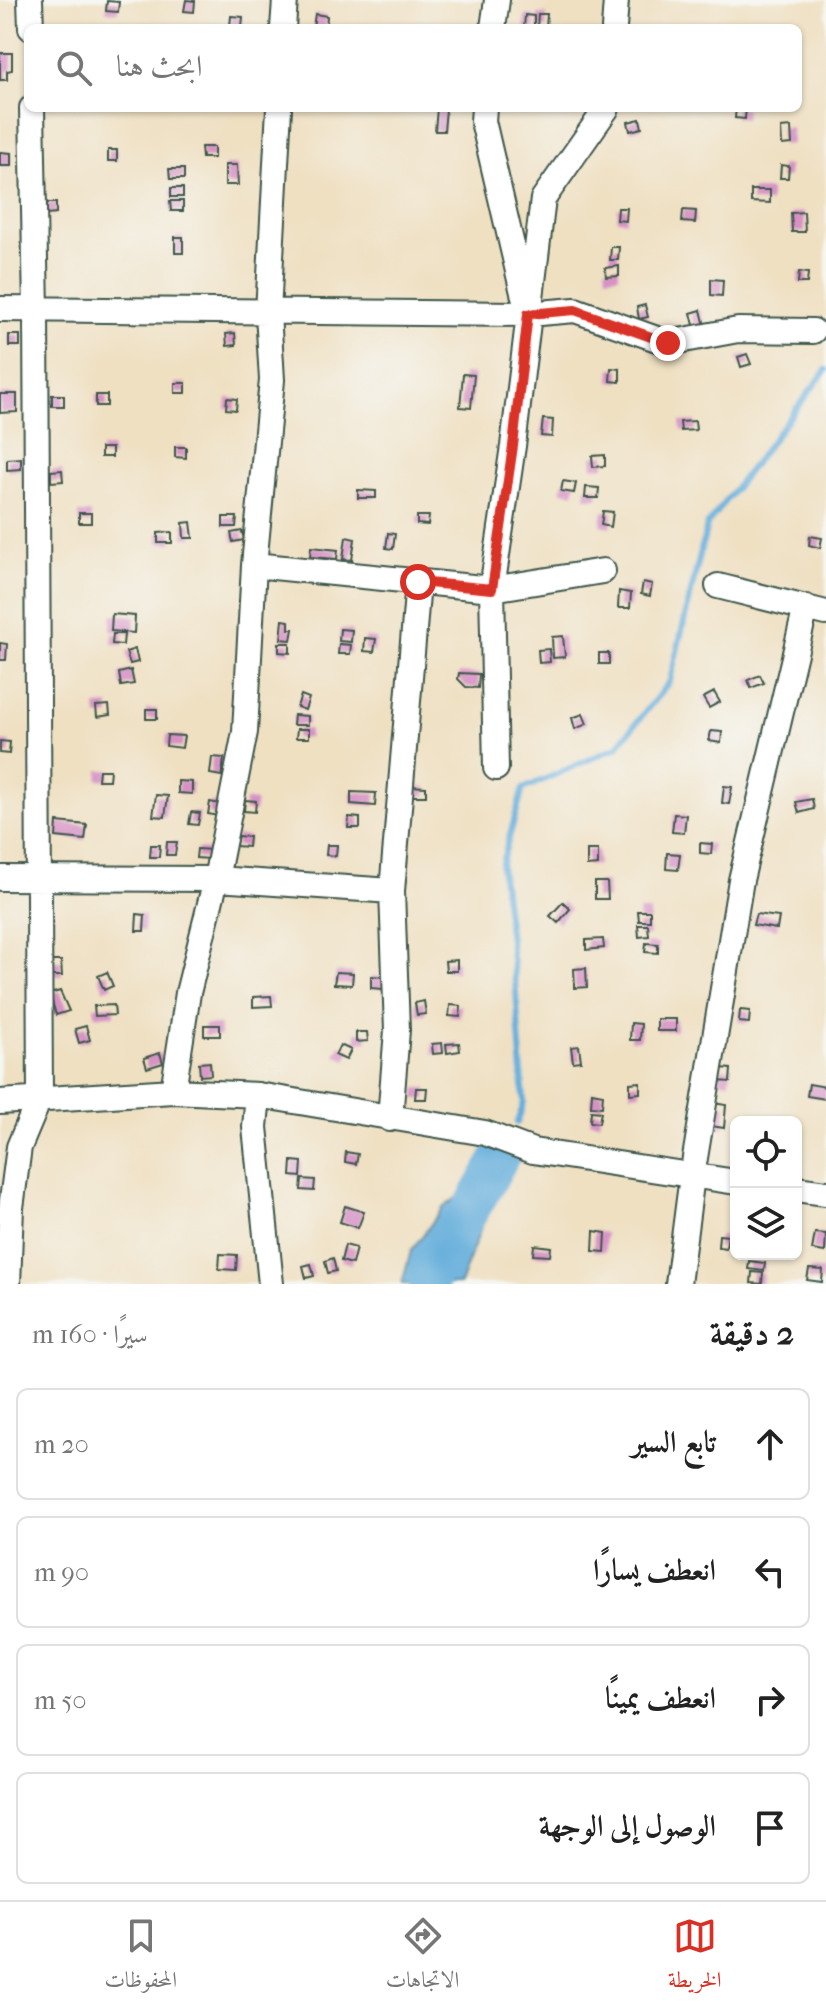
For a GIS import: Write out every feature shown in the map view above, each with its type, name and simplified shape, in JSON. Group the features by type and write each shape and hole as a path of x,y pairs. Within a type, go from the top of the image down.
{"street":[{"path":"30,0 31,24"},
{"path":"283,24 285,0"},
{"path":"494,24 497,0"},
{"path":"614,24 616,0"},
{"path":"8,1284 11,1208 19,1147 40,1097 32,112"},
{"path":"173,1091 188,993 216,879 245,732 254,565 272,380 268,313 279,112"},
{"path":"484,112 483,121 528,314"},
{"path":"496,768 492,589 543,199 604,112"},
{"path":"0,309 528,314 575,310 668,343 738,330 813,331"},
{"path":"254,565 492,589 603,571"},
{"path":"390,1119 397,1030 392,891 418,582"},
{"path":"678,1284 692,1176 741,880 816,610 718,586"},
{"path":"0,878 216,879 392,891"},
{"path":"0,1102 40,1097 173,1091 258,1095 485,1133 533,1151 730,1181"},
{"path":"258,1095 255,1127 271,1284"},
{"path":"802,1190 826,1193"}],"water":[{"path":"485,1188 486,1214 460,1284 402,1284 411,1251 443,1208 460,1195"}],"building":[{"path":"186,0 195,1 194,12 184,11"},
{"path":"107,1 119,2 118,12 106,11"},
{"path":"315,14 327,16 326,24 313,24"},
{"path":"538,14 547,14 546,24 537,24"},
{"path":"525,15 534,16 534,24 524,24"},
{"path":"231,16 243,17 242,24 230,24"},
{"path":"0,53 12,53 12,70 7,71 7,80 0,80"},
{"path":"437,112 446,112 444,131 435,131"},
{"path":"736,112 746,112 745,119 735,118"},
{"path":"640,119 642,128 630,131 628,122"},
{"path":"791,127 792,144 782,145 781,128"},
{"path":"201,147 214,147 214,158 202,158"},
{"path":"108,150 117,150 117,161 108,161"},
{"path":"0,152 11,153 11,166 0,166"},
{"path":"225,165 237,165 238,185 225,185"},
{"path":"781,165 789,166 788,178 780,178"},
{"path":"169,169 184,169 184,179 170,179"},
{"path":"171,188 183,188 183,197 171,197"},
{"path":"751,190 770,190 770,203 751,202"},
{"path":"170,201 183,201 183,211 171,211"},
{"path":"46,203 56,203 56,214 47,215"},
{"path":"618,208 627,208 626,221 617,220"},
{"path":"683,210 696,211 695,223 682,222"},
{"path":"804,212 805,232 792,232 791,213"},
{"path":"175,237 183,237 183,253 175,253"},
{"path":"611,247 619,247 618,260 610,260"},
{"path":"619,266 619,276 606,277 605,268"},
{"path":"799,272 808,273 807,283 798,283"},
{"path":"711,279 723,280 722,296 711,295"},
{"path":"645,305 648,317 639,319 637,307"},
{"path":"701,310 705,326 695,329 691,313"},
{"path":"235,333 236,345 227,346 226,334"},
{"path":"9,335 20,335 20,346 9,346"},
{"path":"747,354 751,364 741,367 738,357"},
{"path":"611,368 620,369 620,382 610,381"},
{"path":"463,374 474,375 471,408 460,407"},
{"path":"175,383 186,383 186,393 175,393"},
{"path":"0,394 17,394 17,412 0,413"},
{"path":"52,395 64,395 64,406 52,406"},
{"path":"96,395 107,395 107,406 96,406"},
{"path":"227,398 237,399 236,410 226,409"},
{"path":"543,419 553,420 552,437 541,436"},
{"path":"695,421 696,430 681,431 680,422"},
{"path":"175,447 186,447 186,458 175,457"},
{"path":"101,448 112,448 112,457 101,457"},
{"path":"605,455 605,466 593,467 592,456"},
{"path":"21,458 21,469 7,470 7,459"},
{"path":"62,470 63,481 51,482 51,471"},
{"path":"563,481 576,483 574,493 561,491"},
{"path":"586,487 599,488 598,498 585,498"},
{"path":"358,490 376,491 376,498 358,498"},
{"path":"603,511 613,512 611,527 601,525"},
{"path":"79,513 91,513 91,523 79,523"},
{"path":"417,516 429,516 428,525 417,524"},
{"path":"223,517 237,517 236,527 223,527"},
{"path":"191,522 193,538 184,538 183,523"},
{"path":"242,531 244,540 233,542 231,533"},
{"path":"172,532 172,543 158,543 158,533"},
{"path":"388,533 395,534 393,549 386,548"},
{"path":"810,536 822,538 820,548 809,545"},
{"path":"346,537 355,539 352,560 343,559"},
{"path":"311,547 338,550 337,559 310,557"},
{"path":"643,582 652,584 650,596 641,594"},
{"path":"619,591 631,593 630,608 618,608"},
{"path":"112,614 135,616 134,633 111,631"},
{"path":"283,620 289,621 289,629 293,629 291,640 281,639"},
{"path":"340,629 352,630 351,642 339,641"},
{"path":"113,634 124,634 123,645 112,644"},
{"path":"563,636 565,657 553,658 552,637"},
{"path":"365,638 376,639 374,652 364,651"},
{"path":"0,643 7,644 6,660 0,660"},
{"path":"279,643 290,643 290,653 279,652"},
{"path":"339,644 351,645 350,654 338,654"},
{"path":"135,649 138,662 130,664 126,652"},
{"path":"549,649 550,662 539,663 538,650"},
{"path":"599,653 609,653 609,664 599,664"},
{"path":"131,670 134,684 121,686 119,673"},
{"path":"459,673 479,674 478,688 466,687 458,679"},
{"path":"760,675 764,683 751,688 748,680"},
{"path":"714,692 720,702 709,708 703,698"},
{"path":"301,695 309,698 305,710 297,707"},
{"path":"109,705 110,715 97,717 96,706"},
{"path":"146,709 157,709 157,719 146,719"},
{"path":"583,714 587,724 575,729 572,718"},
{"path":"294,715 308,716 308,725 293,725"},
{"path":"297,729 309,729 309,738 296,738"},
{"path":"711,731 722,732 721,743 709,741"},
{"path":"167,735 184,736 182,748 166,746"},
{"path":"0,741 10,742 9,754 0,753"},
{"path":"212,757 224,758 222,776 210,774"},
{"path":"99,770 110,770 109,780 98,780"},
{"path":"178,781 192,782 192,794 178,793"},
{"path":"407,786 426,787 426,796 407,796"},
{"path":"724,786 732,787 729,804 722,803"},
{"path":"351,792 376,793 375,806 351,804"},
{"path":"156,795 168,796 165,817 153,816"},
{"path":"812,799 814,809 799,813 796,802"},
{"path":"245,800 256,801 255,812 244,811"},
{"path":"210,802 220,804 218,816 208,814"},
{"path":"191,812 200,813 198,825 189,824"},
{"path":"674,814 686,815 684,833 672,832"},
{"path":"349,817 360,818 360,828 348,828"},
{"path":"57,822 87,825 85,840 56,837"},
{"path":"237,836 249,837 248,847 236,846"},
{"path":"167,842 177,842 175,855 166,855"},
{"path":"700,843 712,844 711,854 700,853"},
{"path":"151,845 160,845 159,857 150,857"},
{"path":"327,845 337,845 336,856 326,855"},
{"path":"197,849 211,850 210,859 196,858"},
{"path":"587,850 598,850 598,865 587,866"},
{"path":"667,853 680,854 678,870 666,869"},
{"path":"595,882 607,882 608,899 595,899"},
{"path":"563,902 570,909 558,923 550,916"},
{"path":"638,911 650,911 650,921 639,921"},
{"path":"137,914 145,915 144,931 136,931"},
{"path":"756,914 779,917 777,929 753,925"},
{"path":"638,925 648,925 649,936 639,937"},
{"path":"603,939 604,948 586,950 586,940"},
{"path":"646,943 658,944 658,953 645,952"},
{"path":"457,960 457,971 446,971 445,961"},
{"path":"46,961 61,961 62,976 47,976"},
{"path":"586,968 587,987 575,988 574,969"},
{"path":"107,972 113,986 104,990 98,976"},
{"path":"336,972 353,973 352,985 334,984"},
{"path":"371,976 384,977 383,989 371,988"},
{"path":"60,991 69,1011 56,1015 50,994"},
{"path":"271,996 272,1006 253,1007 253,997"},
{"path":"424,1001 426,1014 417,1015 415,1003"},
{"path":"114,1005 115,1015 95,1016 94,1006"},
{"path":"450,1005 461,1006 460,1017 449,1016"},
{"path":"740,1010 750,1011 749,1023 739,1022"},
{"path":"657,1019 676,1019 676,1031 657,1031"},
{"path":"631,1023 641,1024 640,1040 630,1040"},
{"path":"204,1025 220,1025 220,1036 204,1036"},
{"path":"86,1026 90,1040 79,1043 75,1029"},
{"path":"356,1032 367,1032 368,1041 356,1042"},
{"path":"442,1043 443,1053 433,1054 432,1044"},
{"path":"459,1043 460,1051 447,1053 446,1044"},
{"path":"340,1045 351,1050 346,1060 335,1055"},
{"path":"579,1046 581,1061 573,1062 571,1047"},
{"path":"160,1053 163,1063 147,1068 144,1058"},
{"path":"210,1062 211,1075 200,1076 199,1063"},
{"path":"721,1068 731,1069 730,1082 719,1081"},
{"path":"640,1082 640,1093 630,1094 630,1083"},
{"path":"809,1084 826,1087 826,1099 807,1096"},
{"path":"416,1088 427,1088 426,1099 415,1099"},
{"path":"592,1092 603,1094 602,1107 591,1106"},
{"path":"713,1103 726,1105 724,1128 711,1126"},
{"path":"591,1111 601,1112 599,1123 590,1122"},
{"path":"346,1152 358,1154 356,1164 345,1162"},
{"path":"292,1161 302,1162 301,1177 291,1176"},
{"path":"302,1179 315,1180 314,1191 301,1190"},
{"path":"345,1206 364,1212 358,1228 340,1222"},
{"path":"594,1231 606,1233 605,1252 593,1251"},
{"path":"815,1233 826,1234 825,1252 812,1250"},
{"path":"719,1235 728,1236 726,1248 718,1247"},
{"path":"345,1245 356,1248 352,1264 341,1261"},
{"path":"534,1245 551,1247 550,1256 533,1255"},
{"path":"220,1254 237,1255 236,1270 219,1269"},
{"path":"333,1258 336,1271 328,1273 325,1261"},
{"path":"749,1261 765,1263 764,1271 748,1269"},
{"path":"311,1264 314,1276 306,1278 303,1266"},
{"path":"809,1269 823,1270 822,1282 807,1280"},
{"path":"752,1272 763,1273 762,1284 751,1283"}],"waterway":[{"path":"517,1123 524,1102 516,991 501,866 523,789 617,747 670,681 707,525 826,370"},
{"path":"428,1284 501,1155"}],"route":[{"path":"418,582 492,589 528,314 575,310 668,343"}]}
